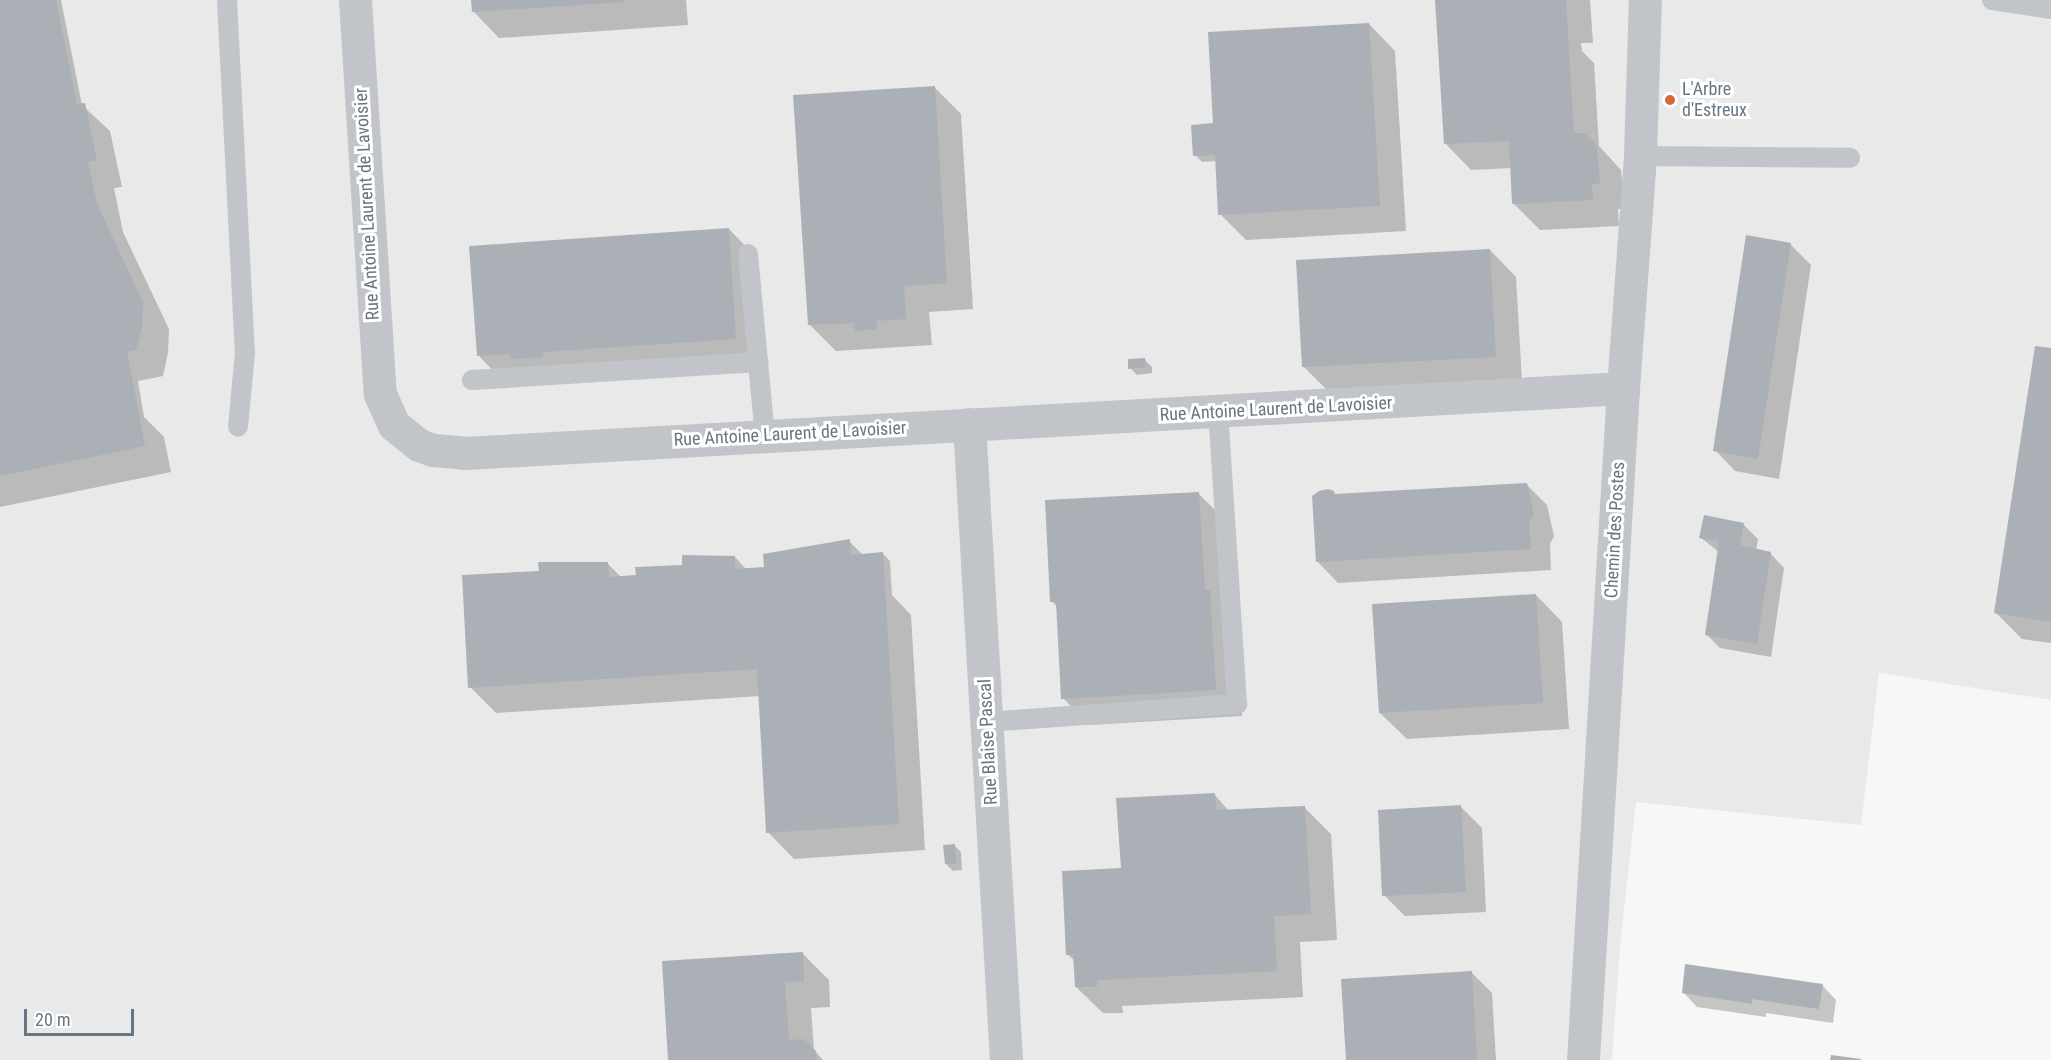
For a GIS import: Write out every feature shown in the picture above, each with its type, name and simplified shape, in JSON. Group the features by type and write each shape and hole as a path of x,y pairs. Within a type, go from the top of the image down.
{"street":[{"name":"Rue Antoine Laurent de Lavoisier","path":"355,0 380,394 394,425 419,445 465,453 1623,388"},
{"name":"Chemin des Postes","path":"1582,1060 1623,388 1640,156 1645,0"},
{"name":"Rue Blaise Pascal","path":"969,424 1006,1060"}],"lane":[{"path":"227,0 245,352 238,427"},
{"path":"1992,0 2051,9"},
{"path":"1640,156 1850,158"},
{"path":"748,254 765,436"},
{"path":"472,380 758,362"},
{"path":"987,723 1237,705 1218,412"}],"shaded area":[{"path":"0,0 2051,0 2051,700 1879,673 1861,825 1636,802 1620,947 1612,1060 0,1060"}],"building":[{"path":"0,0 56,0 77,104 85,103 97,160 88,162 97,204 143,302 142,326 136,350 127,352 145,446 0,476"},
{"path":"471,0 624,0 625,2 472,12"},
{"path":"1435,0 1566,0 1574,133 1588,133 1588,138 1595,142 1597,148 1600,183 1592,184 1593,200 1512,204 1509,141 1444,144"},
{"path":"1369,23 1380,206 1218,215 1215,155 1193,156 1191,125 1213,123 1208,32"},
{"path":"935,86 947,283 904,286 906,319 876,321 877,329 855,331 854,323 808,325 793,95"},
{"path":"729,228 736,339 543,352 543,357 511,359 510,354 477,356 469,246"},
{"path":"1746,235 1791,243 1758,459 1713,451"},
{"path":"1490,249 1496,357 1302,367 1296,260"},
{"path":"2035,346 2051,348 2051,622 1994,613"},
{"path":"1145,358 1146,367 1128,369 1128,359"},
{"path":"1527,483 1534,515 1529,523 1531,549 1316,562 1312,496 1319,491 1328,489 1334,491 1335,494"},
{"path":"1199,492 1205,590 1210,590 1216,690 1061,699 1056,602 1050,602 1045,500"},
{"path":"1704,515 1744,523 1740,545 1771,552 1757,644 1705,635 1719,541 1699,538"},
{"path":"850,539 851,555 883,552 899,824 766,833 757,669 468,688 462,575 539,571 538,562 608,562 609,577 636,575 635,567 682,565 682,555 735,556 735,569 764,567 763,554"},
{"path":"1536,594 1543,703 1379,713 1372,604"},
{"path":"1215,793 1216,810 1305,806 1311,914 1274,916 1277,971 1097,980 1097,987 1075,987 1073,954 1066,955 1062,871 1121,868 1116,798"},
{"path":"1461,805 1466,892 1382,896 1378,810"},
{"path":"955,844 956,864 945,864 943,845"},
{"path":"803,952 804,981 785,982 789,1040 804,1039 816,1051 817,1060 668,1060 662,961"},
{"path":"1685,964 1823,984 1819,1009 1752,999 1752,1004 1682,993"},
{"path":"1472,971 1477,1060 1346,1060 1341,979"},
{"path":"1831,1055 1861,1059 1861,1060 1830,1060"}],"place":[{"name":"L'Arbre d'Estreux","path":"1670,100"}]}
